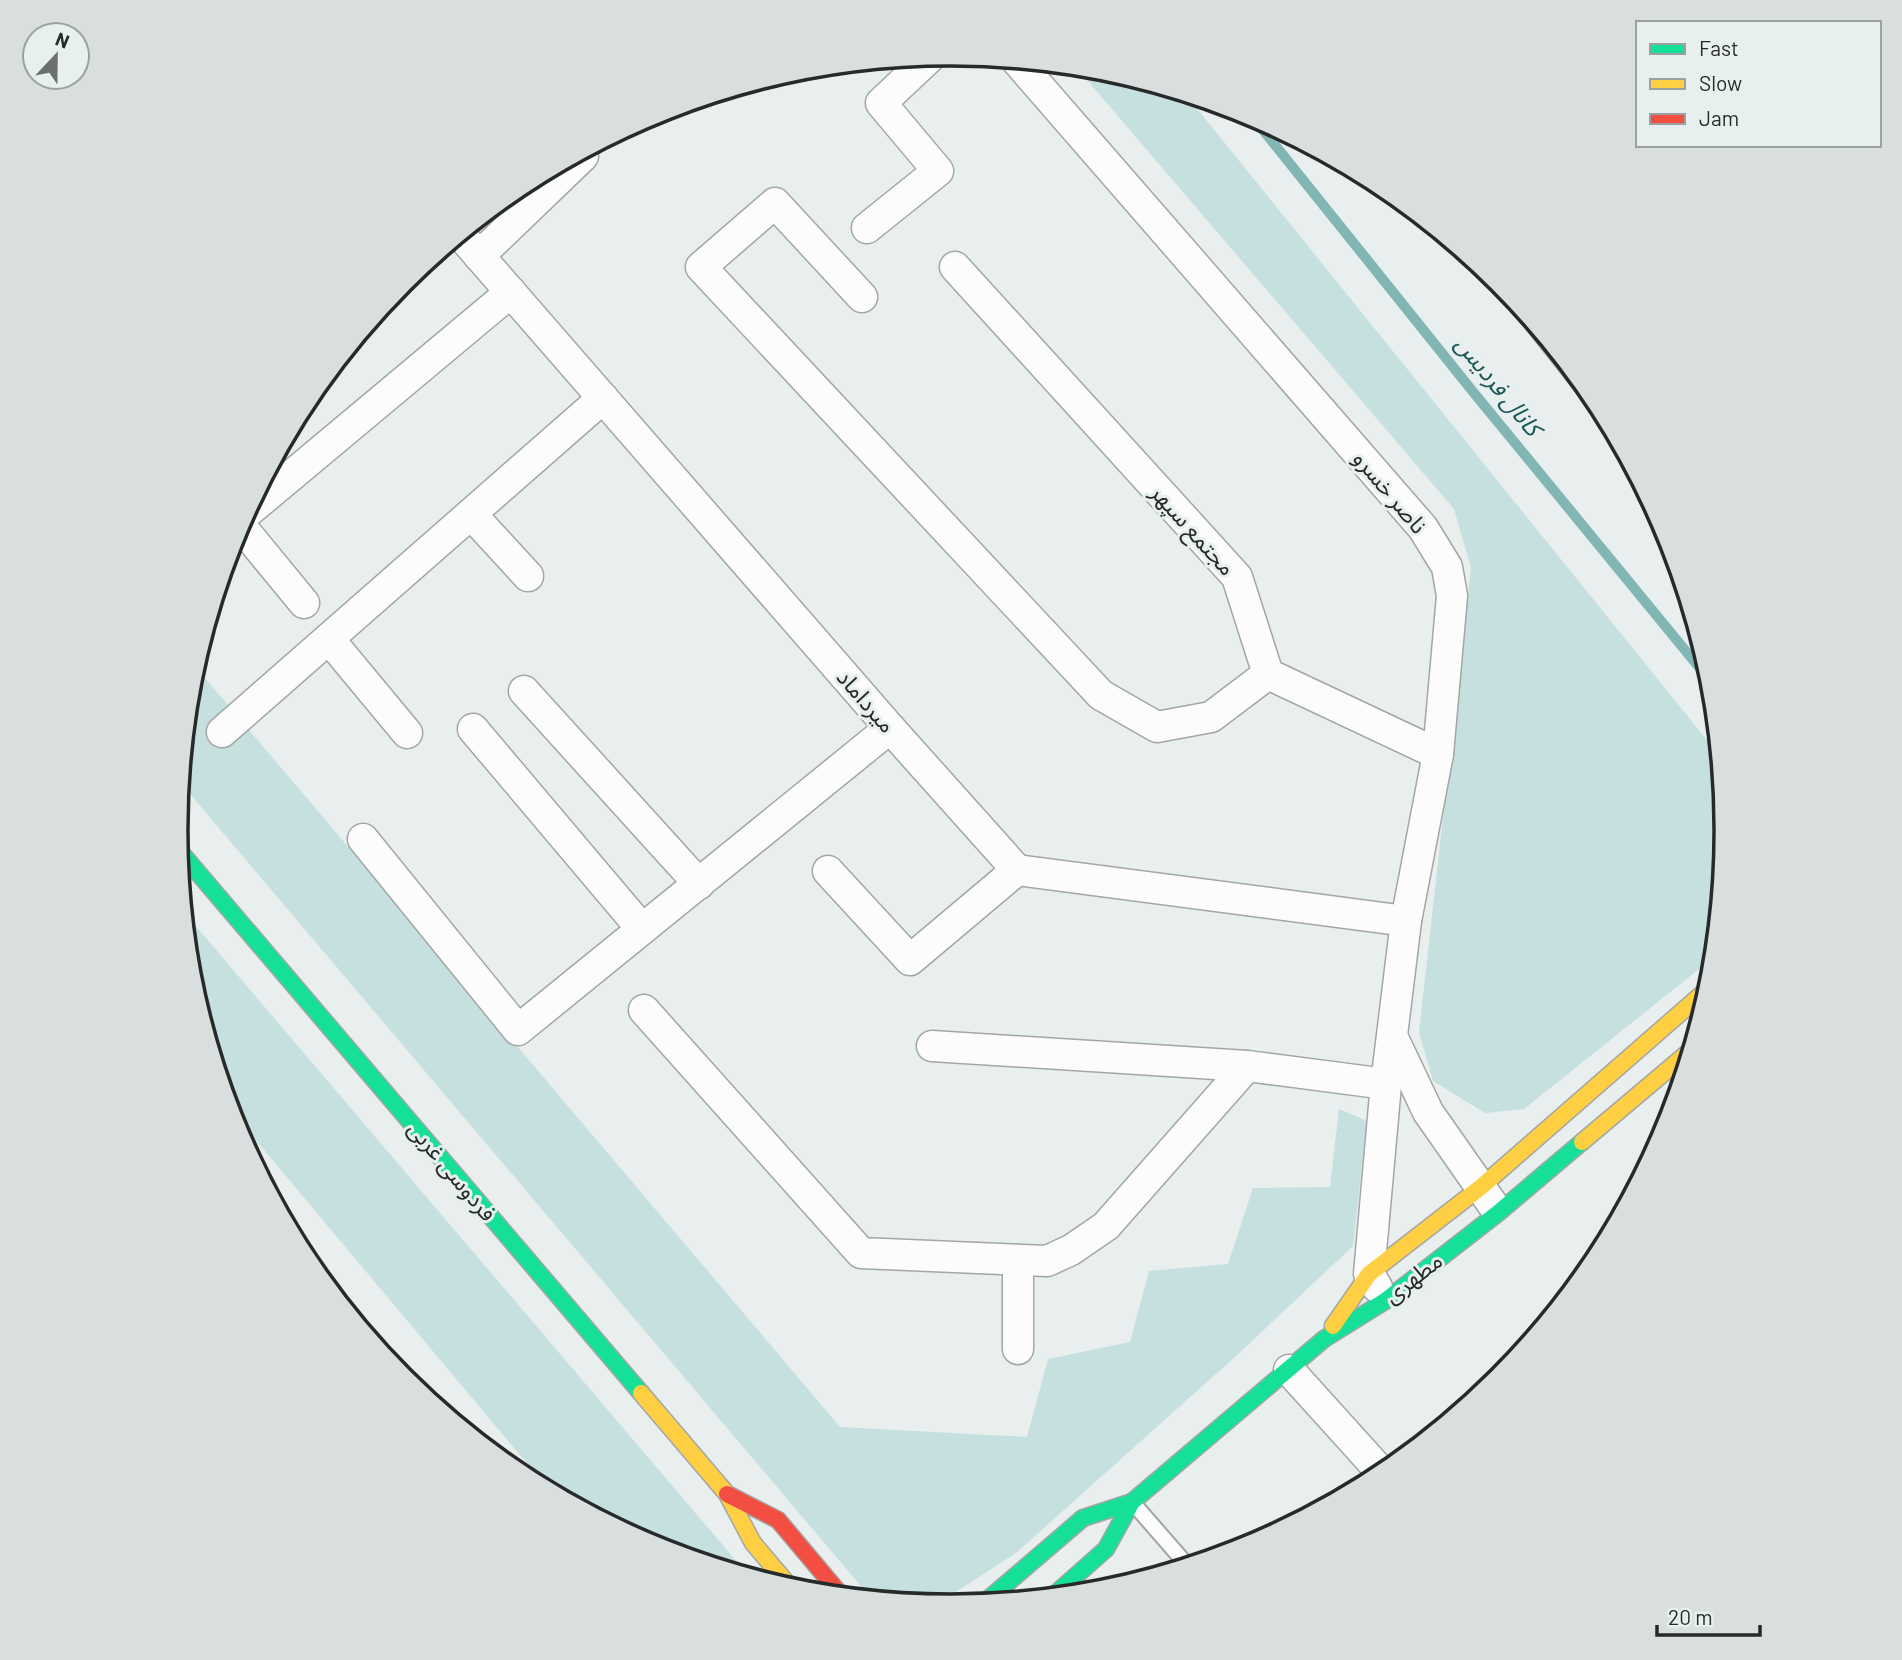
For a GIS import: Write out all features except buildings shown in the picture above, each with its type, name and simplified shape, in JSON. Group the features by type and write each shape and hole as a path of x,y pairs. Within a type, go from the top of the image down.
{"main road":[{"name":"فردوسی غربی","path":"189,862 727,1494 752,1544 778,1573"},
{"path":"1324,1339 1369,1274 1481,1187 1695,1000"},
{"name":"مطهری","path":"1066,1585 1106,1549 1132,1502 1324,1339 1385,1301 1498,1213 1678,1061"},
{"name":"فردوسی غربی","path":"727,1494 778,1520 832,1584"},
{"name":"مطهری","path":"996,1592 1083,1518 1132,1502"}],"street":[{"path":"867,228 938,171 881,103 919,67"},
{"name":"ناصر خسرو","path":"1025,70 1423,528 1447,567 1452,596 1438,754 1406,921 1386,1084 1369,1274"},
{"path":"470,245 557,176"},
{"path":"862,297 775,203 701,267 1101,695 1157,727 1211,717 1268,674 1438,754"},
{"name":"میرداماد","path":"470,245 1017,870"},
{"name":"مجتمع سپهر","path":"955,267 1237,577 1268,674"},
{"path":"263,500 511,292"},
{"path":"222,732 603,398"},
{"path":"471,514 528,576"},
{"path":"248,534 304,603"},
{"path":"329,639 407,733"},
{"path":"524,691 699,884"},
{"path":"363,839 518,1030 890,728"},
{"path":"473,729 642,929"},
{"path":"828,871 910,960 1017,870 1406,921"},
{"path":"643,1010 861,1253 1047,1261 1071,1250 1107,1226 1247,1066"},
{"path":"1393,1037 1428,1112 1498,1213"},
{"path":"932,1046 1247,1066 1386,1084"},
{"path":"1018,1260 1018,1349"},
{"path":"1369,1274 1385,1301"},
{"path":"1289,1370 1375,1465"}],"lane":[{"path":"1132,1502 1181,1558"}],"shaded area":[{"path":"1086,79 1196,107 1709,743 1713,780 1713,880 1702,967 1524,1109 1485,1113 1433,1081 1419,1032 1471,568 1454,509"},
{"path":"203,676 840,1427 1027,1437 1048,1359 1130,1342 1149,1271 1228,1264 1253,1188 1330,1187 1339,1109 1367,1121 1353,1246 1236,1356 1016,1553 953,1594 863,1588 189,792 194,730"},
{"path":"193,923 737,1562 706,1553 613,1515 530,1467 252,1135 228,1075 214,1028 202,979"}],"waterway":[{"name":"کانال فردیس","path":"1268,136 1696,663"}],"traffic: fast":[{"path":"189,862 641,1393"},
{"path":"1066,1585 1106,1549 1132,1502 1324,1339 1385,1301 1498,1213 1582,1142"},
{"path":"996,1592 1083,1518 1132,1502"}],"traffic: slow":[{"path":"1333,1326 1369,1274 1481,1187 1695,1000"},
{"path":"1582,1142 1678,1061"},
{"path":"641,1393 727,1494 753,1543 779,1573"}],"traffic: jam":[{"path":"727,1494 778,1520 832,1584"}]}
